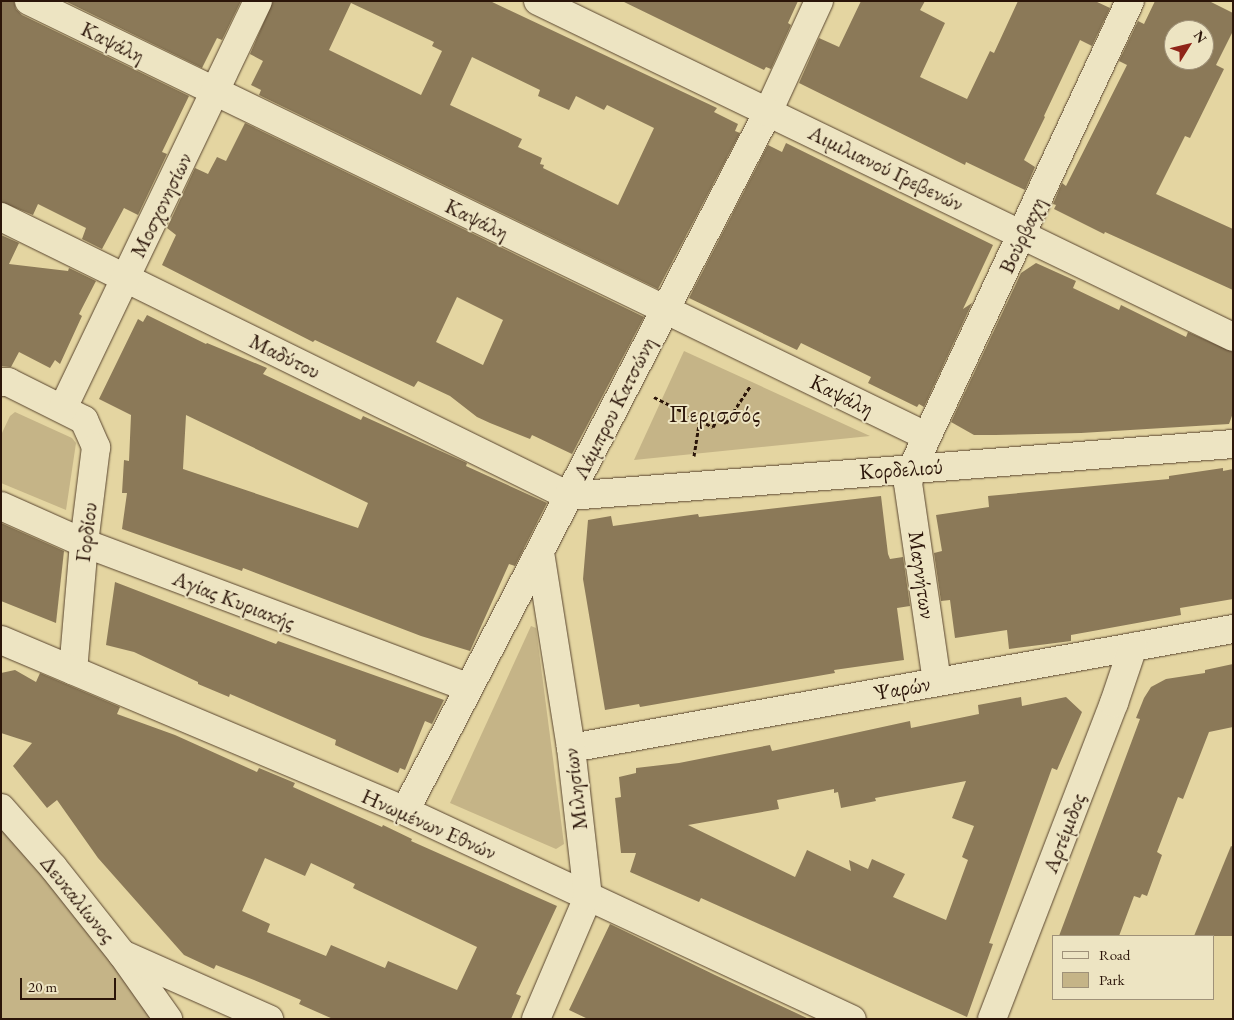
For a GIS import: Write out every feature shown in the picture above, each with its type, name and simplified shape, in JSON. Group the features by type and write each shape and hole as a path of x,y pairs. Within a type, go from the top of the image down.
{"street":[{"name":"Καψάλη","path":"29,1 926,436"},
{"name":"Μοσχονησίων","path":"63,408 258,1"},
{"name":"Αιμιλιανού Γρεβενών","path":"538,1 1023,234 1233,338"},
{"name":"Λάμπρου Κατσώνη","path":"405,811 768,112 819,1"},
{"name":"Βούρβαχη","path":"912,469 1130,1"},
{"name":"Μαδύτου","path":"1,217 569,496"},
{"name":"Γορδίου","path":"3,387 63,408 84,420 96,447 84,543 73,671"},
{"name":"Κορδελιού","path":"569,496 1233,444"},
{"name":"Μαγνήτων","path":"912,469 908,483 937,682"},
{"name":"Αγίας Κυριακής","path":"1,506 84,543 469,688"},
{"name":"Μιλησίων","path":"536,1019 588,897 571,748 540,552"},
{"name":"Ψαρών","path":"571,748 1233,629"},
{"name":"Ηνωμένων Εθνών","path":"1,640 405,811 852,1019"},
{"name":"Αρτέμιδος","path":"992,1019 1114,703 1133,647"},
{"name":"Δευκαλίωνος","path":"1,808 53,867 122,954 168,1019"},
{"path":"122,954 269,1019"}],"path":[{"path":"627,383 713,427 718,417 726,423 767,359"},
{"path":"689,486 700,420"}],"green space":[{"path":"684,351 870,436 634,460"},
{"path":"15,412 72,438 76,443 66,510 1,483 1,435 10,416"},
{"path":"531,626 536,628 564,844 556,849 450,803"},
{"path":"1,808 168,1019 1,1019"}],"building":[{"path":"1,1 14,1 16,9 22,15 189,96 162,152 167,154 138,215 124,208 102,249 82,239 86,228 38,204 33,215 1,202"},
{"path":"65,1 241,1 222,40 217,38 202,68"},
{"path":"273,1 490,1 717,108 714,112 738,124 735,131 740,133 658,289 259,95 261,90 251,85 263,61 250,54","holes":["351,3 434,42 432,46 442,51 421,95 329,50","472,57 540,90 538,96 569,110 576,96 604,110 607,105 654,128 618,205 543,168 544,165 540,164 542,158 518,147 522,139 450,105"]},
{"path":"622,1 798,1 788,23 791,25 771,69 766,67 764,70"},
{"path":"861,1 925,1 920,10 945,23 920,77 967,99 990,51 994,53 1018,1 1095,1 1110,8 1092,46 1080,40 1044,116 1024,160 1035,167 1025,190 966,162 965,165 799,83 819,38 839,47"},
{"path":"1155,1 1209,1 1233,13 1233,31 1216,65 1224,69 1190,138 1185,136 1156,194 1233,229 1233,290 1105,232 1104,234 1054,209 1056,205 1053,204 1062,183 1066,186 1127,65 1119,61 1138,21 1144,24"},
{"path":"245,123 644,317 572,454 532,435 530,439 477,417 450,396 418,381 414,387 315,340 313,342 162,265 176,235 167,228 195,168 208,174 217,157 226,161","holes":["457,297 503,320 483,365 436,342"]},
{"path":"786,143 993,245 963,309 972,303 924,407 919,404 917,407 868,383 871,377 801,343 797,350 689,298 768,145 782,152"},
{"path":"1,235 19,243 9,264 68,271 69,268 96,281 79,314 82,316 60,364 55,360 50,368 19,352 11,367 1,366"},
{"path":"1036,263 1076,281 1073,288 1119,310 1121,305 1186,337 1188,332 1233,352 1233,413 1229,424 1081,433 974,435 951,422 1021,273"},
{"path":"147,315 206,344 267,368 263,374 361,420 363,416 467,463 466,466 547,503 515,566 509,564 470,651 421,636 243,568 242,571 122,529 127,493 122,493 124,460 129,461 131,415 99,399 138,319 143,322","holes":["186,415 368,503 358,528 183,469"]},
{"path":"1223,468 1223,471 1233,469 1233,599 1180,608 1181,615 1071,635 1071,641 1009,649 1007,630 955,638 950,600 941,601 934,553 942,551 936,515 989,507 988,496 1169,479 1169,476"},
{"path":"881,496 888,554 890,559 903,557 910,606 897,608 904,660 834,670 835,673 640,707 639,704 605,710 583,579 588,520 611,516 613,526 698,514 699,517"},
{"path":"1,523 64,551 56,623 1,601"},
{"path":"115,582 276,644 278,641 444,700 432,724 425,721 405,770 400,768 398,773 335,745 336,740 230,694 229,697 198,684 198,682 134,652 106,645"},
{"path":"1233,664 1233,727 1209,732 1183,799 1178,797 1157,852 1162,855 1147,896 1142,894 1140,898 1134,896 1119,935 1059,935 1140,719 1136,718 1144,698 1151,687 1166,679 1205,673 1205,670"},
{"path":"15,670 36,682 40,673 120,707 117,714 175,735 257,772 259,768 295,783 293,787 382,827 383,825 412,839 411,841 557,906 516,994 521,996 511,1019 333,1019 299,1004 301,1000 216,965 214,969 184,955 98,858 57,800 47,808 13,766 32,743 1,733 1,673","holes":["265,858 305,876 311,863 355,884 353,888 477,947 457,990 388,961 385,968 331,945 326,956 267,932 270,924 242,911"]},
{"path":"1021,697 1022,706 1066,697 1082,712 1057,770 1052,768 989,943 993,944 967,1017 701,898 699,902 630,872 636,853 621,853 615,798 621,797 619,777 636,773 636,768 679,763 770,745 772,751 910,721 911,728 979,714 978,705","holes":["966,781 952,818 974,826 962,857 968,860 946,920 893,897 905,874 872,859 868,869 849,860 851,871 807,850 795,877 688,825 779,809 777,800 834,789 834,793 838,792 841,808 876,801 875,798"]},
{"path":"1231,846 1233,847 1233,936 1194,935"},
{"path":"610,924 809,1019 588,1019 569,1010"}],"district":[{"name":"Περισσός","path":"715,414"}]}
